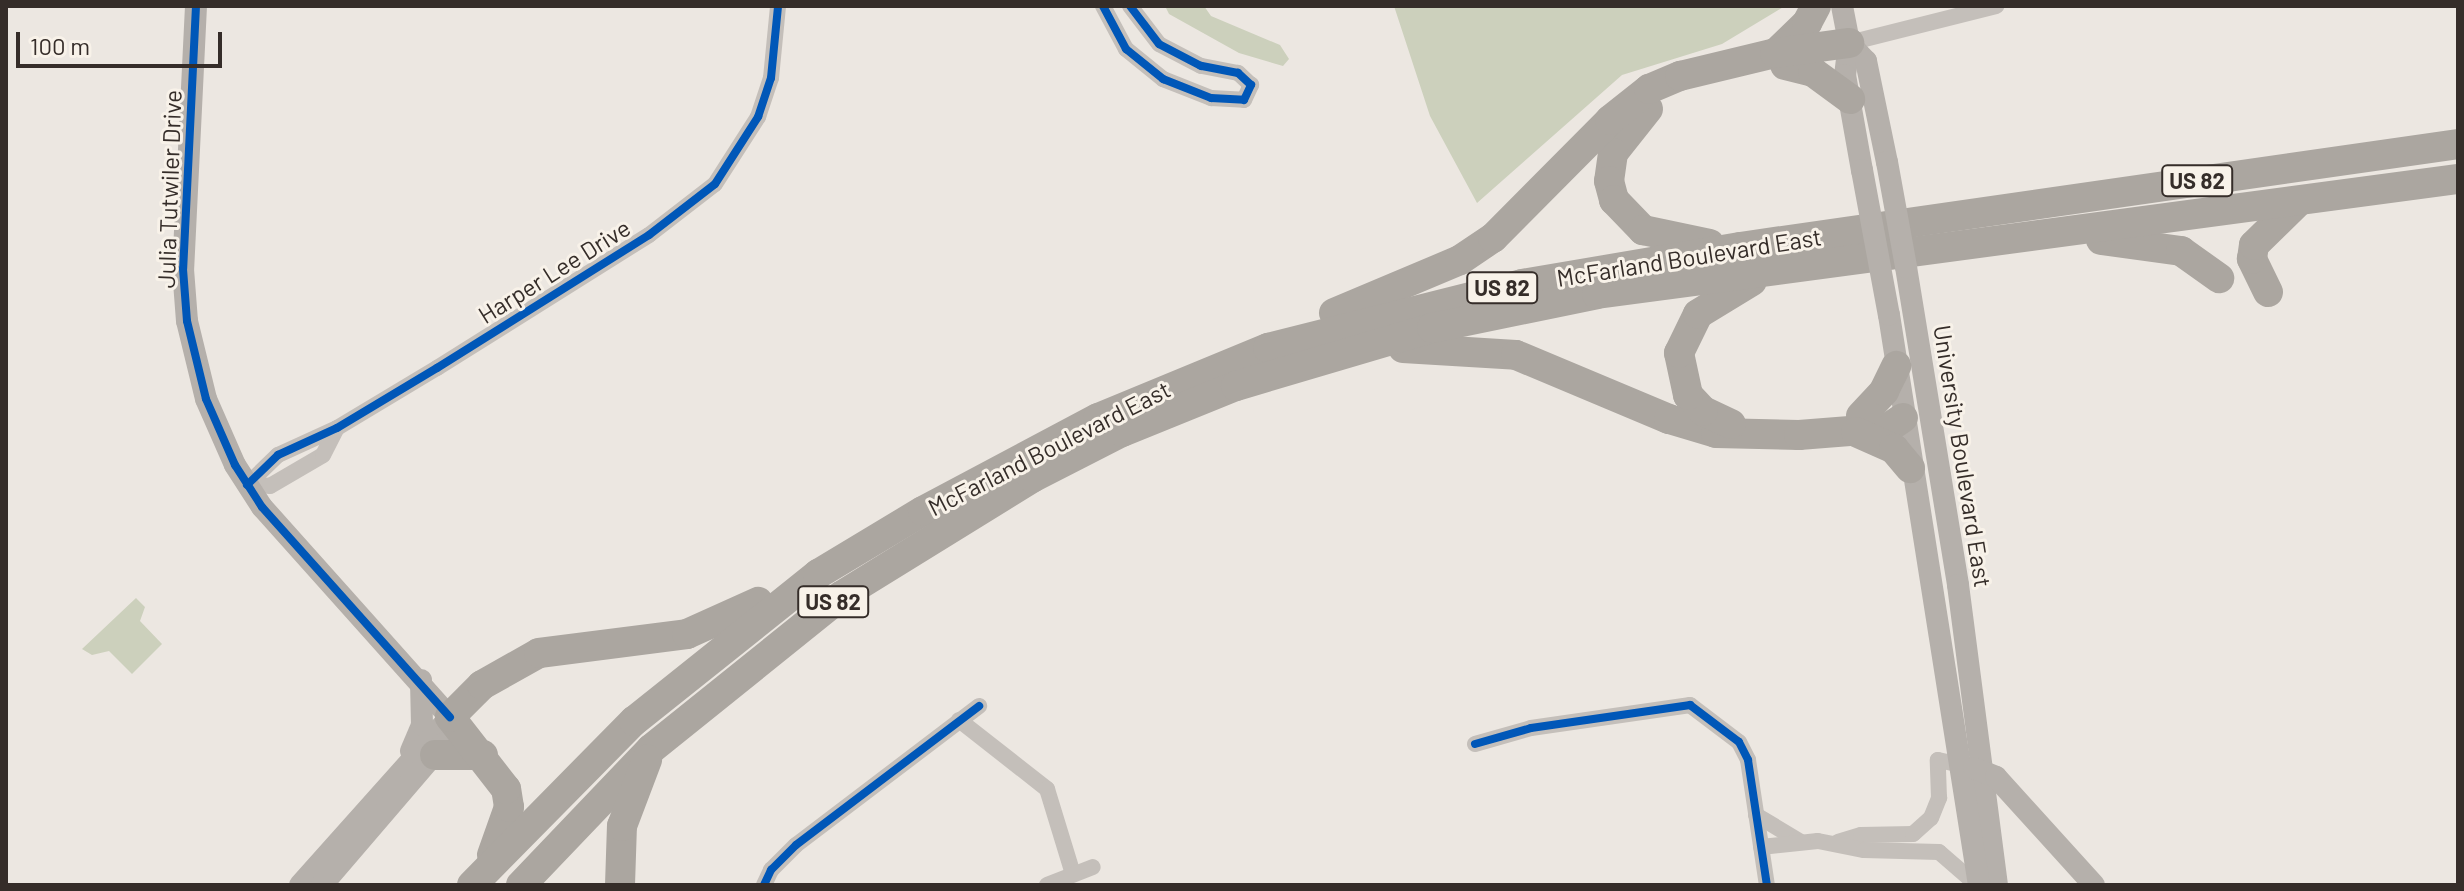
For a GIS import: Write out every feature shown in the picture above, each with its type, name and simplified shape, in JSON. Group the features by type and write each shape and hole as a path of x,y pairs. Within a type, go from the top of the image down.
{"highway":[{"path":"1740,247 1682,242 1634,225 1610,190 1613,153 1642,114 1674,93 1780,59 1816,6"},
{"path":"1268,348 1471,253 1525,210 1610,120 1649,89 1680,76 1863,41"},
{"path":"1780,59 1813,72 1850,99"},
{"name":"McFarland Boulevard East","path":"479,876 634,721 818,574 923,511 1098,418 1268,348 1522,284 1740,247 2458,144"},
{"name":"McFarland Boulevard East","path":"521,885 651,749 787,636 946,526 1122,432 1236,386 1351,350 1569,299 2458,179"},
{"path":"2268,292 2252,259 2254,245 2297,203"},
{"path":"2064,234 2181,251 2219,278"},
{"path":"1772,273 1728,293 1691,322 1679,364 1688,395 1703,411 1733,425 1855,423 1888,428 1903,418"},
{"path":"1351,350 1432,346 1516,355 1669,419 1716,433 1855,423 1894,449 1910,468"},
{"path":"1855,423 1884,391 1896,366"},
{"path":"479,876 509,807 499,774 450,717 482,685 539,653 687,634 818,574"},
{"path":"620,885 622,826 651,749"},
{"path":"435,755 483,755"}],"main road":[{"name":"Julia Tutwiler Drive","path":"196,6 184,293 206,399 247,485 295,547 421,679 450,717"},
{"name":"University Boulevard East","path":"1842,6 1863,41 1915,314 1971,767 1978,885"},
{"name":"University Boulevard East","path":"1863,41 1845,75 1889,315 1910,468 1997,885"},
{"path":"406,762 422,725 421,679 447,688 482,685"},
{"path":"322,885 435,755 452,731 450,717"},
{"path":"300,885 406,762 450,717"},
{"path":"1971,767 1996,777 2094,885"}],"street":[{"name":"Harper Lee Drive","path":"247,485 278,455 337,428 649,235 715,184 758,117 771,78 778,6"},
{"path":"1863,41 1996,6"},
{"path":"1130,7 1159,44 1201,66 1238,73 1251,85 1244,100 1211,98 1163,79 1126,49 1107,12 1130,7"},
{"name":"Harper Lee Drive","path":"247,485 270,486 323,455 337,428"},
{"path":"1475,744 1531,728 1690,705 1739,742 1748,760 1767,885"},
{"path":"764,885 771,870 796,845 979,706"},
{"path":"959,720 1047,789 1073,874"},
{"path":"1836,843 1861,835 1913,834 1931,818 1939,798 1938,760 1971,767"},
{"path":"1756,815 1801,842"},
{"path":"1761,847 1801,842 1836,843 1864,850 1939,852 1978,885"},
{"path":"1047,885 1093,867"}],"green space":[{"path":"1165,6 1204,6 1211,16 1280,45 1289,59 1283,66 1239,53 1169,14"},
{"path":"1394,6 1785,6 1722,44 1622,75 1477,203 1430,116"},
{"path":"136,598 145,607 140,621 162,644 132,674 109,651 92,655 82,649"}],"cycle path":[{"path":"196,6 183,269 187,321 206,399 235,465 262,507 450,717"},
{"path":"247,485 278,455 337,428 437,368 649,235 715,184 758,117 771,78 778,6"},
{"path":"1103,6 1126,49 1163,79 1211,98 1244,100 1251,85 1238,73 1201,66 1159,44 1130,6"},
{"path":"1475,744 1531,728 1690,705 1739,742 1748,760 1767,885"},
{"path":"764,885 771,870 796,845 979,706"}]}
